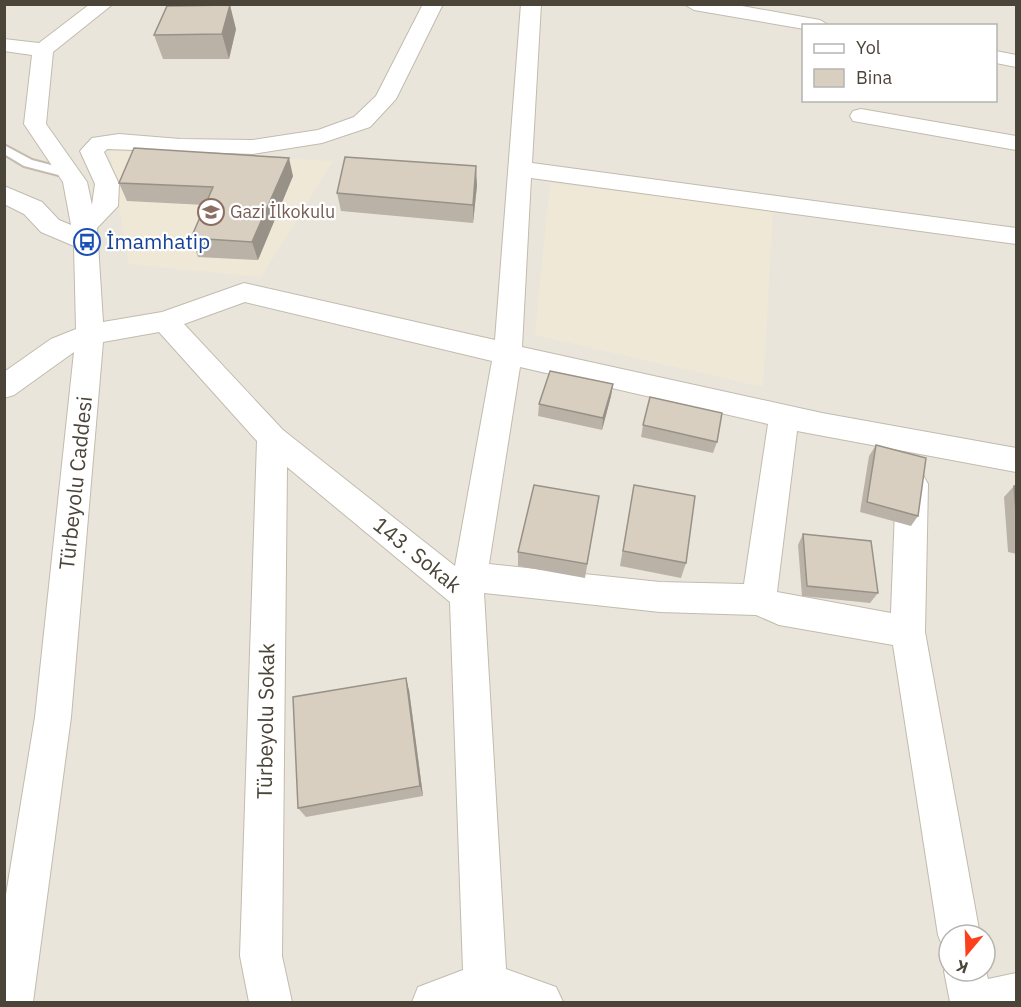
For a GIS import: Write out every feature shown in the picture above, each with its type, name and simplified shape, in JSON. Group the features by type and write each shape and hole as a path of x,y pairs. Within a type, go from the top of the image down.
{"street":[{"path":"5,46 43,50 103,4"},
{"path":"4,194 33,208 50,226 86,234 106,206 107,184 92,151 100,143 119,141 180,146 253,147 322,136 362,122 385,99 433,4"},
{"path":"531,4 508,352 469,586 759,600 779,610 908,632"},
{"path":"694,4 793,13 816,24"},
{"name":"Türbeyolu Caddesi","path":"11,1002 53,717 90,334 86,234 75,182 35,124 43,50"},
{"path":"997,57 1017,61"},
{"path":"861,116 1017,143"},
{"path":"519,169 1017,236"},
{"path":"4,387 61,346 90,334 165,321 244,292 784,416 913,443 1017,460"},
{"name":"143. Sokak","path":"165,321 272,438 469,586 485,984"},
{"path":"759,600 784,416"},
{"name":"Türbeyolu Sokak","path":"270,1002 261,956 272,438"},
{"path":"913,443 908,632 957,923"},
{"path":"967,983 971,1002"},
{"path":"434,1002 485,984 541,1002"},
{"path":"981,1002 1017,994"}],"lane":[{"path":"4,149 28,163 70,174"}],"shaded area":[{"path":"5,5 1016,5 1016,1002 5,1002"},
{"name":"Gazi İlkokulu","path":"110,151 333,161 261,277 129,264"},
{"path":"550,183 773,211 763,387 535,335"}],"building":[{"path":"230,5 222,34 154,35 167,6"},
{"path":"134,148 289,158 252,242 191,238 213,187 119,183"},
{"path":"345,157 476,166 473,205 337,193"},
{"path":"550,371 613,384 603,418 539,404"},
{"path":"650,397 722,413 717,442 643,425"},
{"path":"876,445 926,458 918,516 867,502"},
{"path":"534,485 599,496 587,564 518,552"},
{"path":"634,485 695,496 686,563 623,551"},
{"path":"1014,486 1017,486 1017,524"},
{"path":"803,534 871,541 878,593 807,586"},
{"path":"406,678 420,786 298,808 293,697"}],"place":[{"name":"Gazi İlkokulu","path":"211,212"},
{"name":"İmamhatip","path":"87,242"}]}
